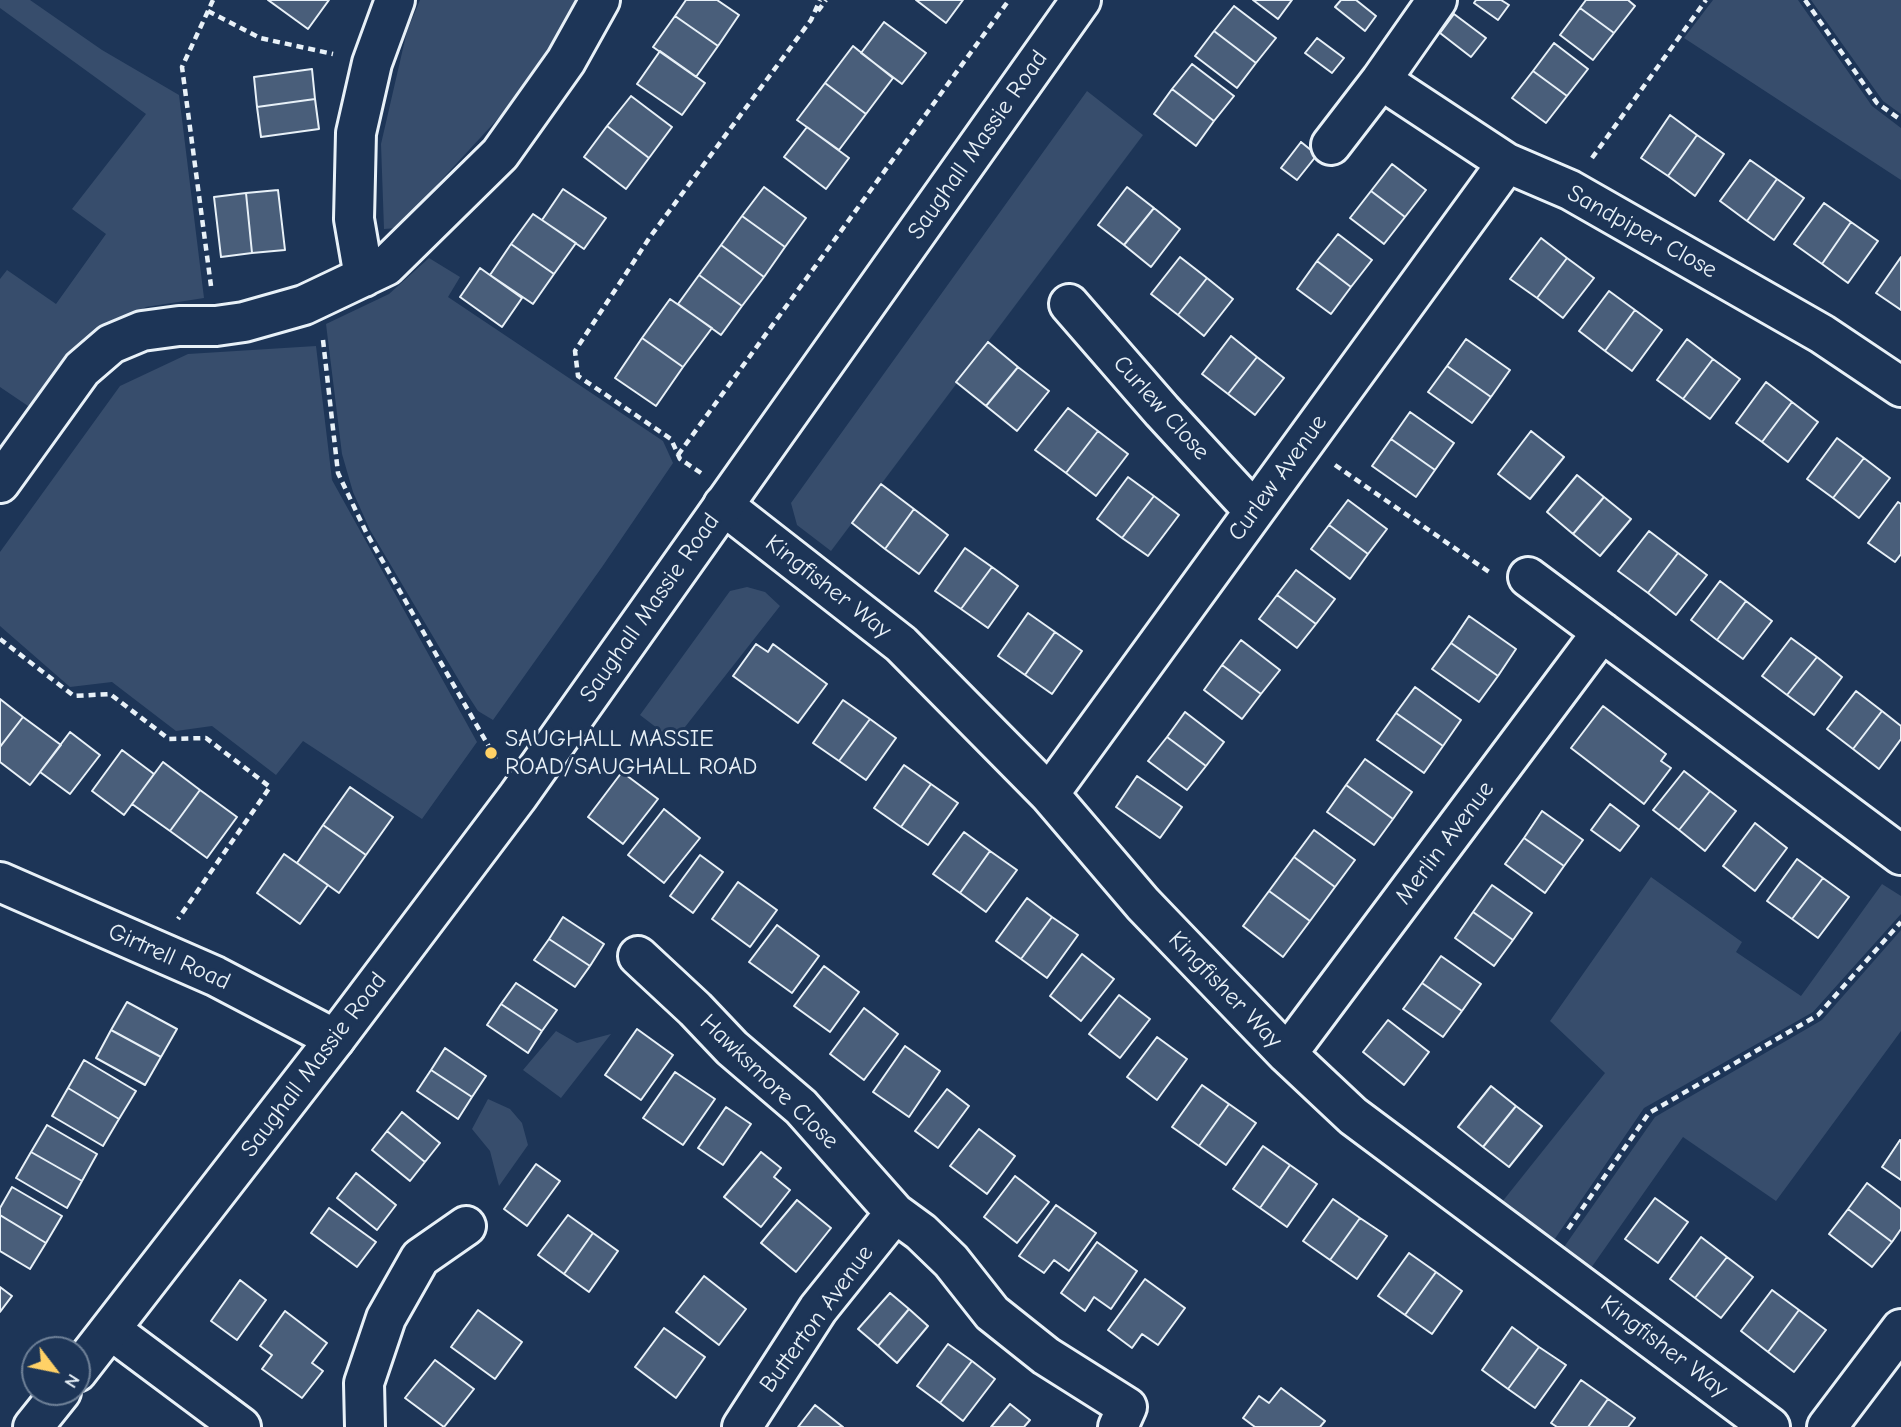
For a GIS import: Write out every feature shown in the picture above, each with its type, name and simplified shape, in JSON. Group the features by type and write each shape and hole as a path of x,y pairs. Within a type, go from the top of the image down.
{"street":[{"path":"364,276 354,219 356,133 372,63 395,0"},
{"path":"0,483 82,369 111,344 142,331 179,326 216,326 304,305 386,266 500,154 566,61 600,0"},
{"name":"Saughall Massie Road","path":"91,1355 518,796 1081,0"},
{"path":"1331,145 1437,0"},
{"name":"Sandpiper Close","path":"1381,80 1507,163 1570,190 1822,334 1901,387"},
{"name":"Curlew Avenue","path":"1049,794 1507,163"},
{"name":"Curlew Close","path":"1069,304 1162,411 1254,510"},
{"name":"Kingfisher Way","path":"727,499 901,644 1049,794 1143,904 1287,1054 1353,1116 1770,1427"},
{"path":"1528,577 1901,855"},
{"name":"Merlin Avenue","path":"1287,1054 1602,632"},
{"name":"Girtrell Road","path":"0,882 215,976 335,1039"},
{"name":"Hawksmore Close","path":"638,956 732,1048 801,1108 895,1213 921,1232 951,1261 992,1313 1045,1356 1127,1407 1118,1427"},
{"name":"Butterton Avenue","path":"741,1427 818,1309 895,1213"},
{"path":"365,1427 364,1383 386,1318 420,1258 466,1226"},
{"path":"1827,1427 1901,1329"},
{"path":"111,1330 241,1427"},
{"path":"33,1427 50,1406"}],"path":[{"path":"213,0 182,67 216,326"},
{"path":"811,20 820,0"},
{"path":"727,499 680,459 671,439 578,376 575,351 650,237 826,0"},
{"path":"678,455 1009,0"},
{"path":"1570,190 1706,0"},
{"path":"1805,0 1877,103 1901,120"},
{"path":"208,11 260,38 372,63"},
{"path":"318,298 338,473 366,533 518,796"},
{"path":"1303,443 1495,577 1528,577"},
{"path":"0,639 74,696 110,694 169,739 206,738 270,787 156,950"},
{"path":"1546,1260 1649,1113 1818,1015 1901,922"}],"shaded area":[{"path":"0,0 30,0 102,50 179,95 204,298 146,307 105,329 31,408 0,387 0,279 7,270 56,304 106,234 72,209 146,114 0,8"},
{"path":"420,0 580,0 573,16 505,111 397,228 384,229 381,144 407,31"},
{"path":"1713,0 1798,0 1872,106 1901,128 1901,180 1684,38"},
{"path":"1811,0 1901,0 1901,114 1883,101"},
{"path":"1087,91 1143,135 831,551 797,525 791,503"},
{"path":"429,258 460,277 448,297 663,441 673,463 493,720 478,711 370,530 353,492 342,454 326,324 389,294"},
{"path":"316,346 332,480 477,742 422,819 303,741 276,775 212,726 176,731 112,682 70,687 0,626 0,552 120,386 188,354"},
{"path":"747,587 765,592 780,606 674,741 640,715 730,591"},
{"path":"1651,877 1742,942 1736,952 1801,996 1882,884 1901,896 1901,914 1813,1012 1644,1108 1554,1240 1502,1202 1605,1073 1550,1021"},
{"path":"1901,930 1901,1031 1776,1201 1683,1137 1591,1268 1564,1247 1655,1117 1822,1020"},
{"path":"556,1031 577,1043 611,1034 561,1098 523,1070"},
{"path":"488,1099 510,1109 522,1123 528,1145 499,1186 490,1151 472,1129"}],"building":[{"path":"268,0 329,0 308,29"},
{"path":"686,0 717,0 739,15 718,46 675,16"},
{"path":"916,0 963,0 946,23"},
{"path":"1253,0 1292,0 1278,19"},
{"path":"1341,0 1356,0 1376,16 1365,31 1335,7"},
{"path":"1476,0 1501,0 1509,5 1498,20 1474,3"},
{"path":"1586,0 1628,0 1635,6 1614,33 1580,8"},
{"path":"1234,6 1276,38 1256,63 1214,31"},
{"path":"1580,8 1614,33 1593,60 1560,35"},
{"path":"1454,14 1486,38 1471,57 1440,33"},
{"path":"675,16 718,46 696,77 653,47"},
{"path":"884,22 926,53 902,84 861,53"},
{"path":"1214,31 1256,63 1237,88 1195,56"},
{"path":"1317,38 1344,58 1332,73 1305,53"},
{"path":"1554,43 1588,69 1567,96 1533,71"},
{"path":"853,46 893,78 866,114 825,83"},
{"path":"660,51 705,83 682,115 637,84"},
{"path":"1192,64 1234,96 1214,121 1172,89"},
{"path":"312,69 315,99 257,107 254,77"},
{"path":"1533,71 1567,96 1546,123 1512,98"},
{"path":"825,83 866,114 839,150 797,120"},
{"path":"1172,89 1214,121 1196,146 1154,114"},
{"path":"631,96 672,127 649,158 607,126"},
{"path":"315,99 319,129 261,137 257,107"},
{"path":"1670,115 1697,135 1668,176 1641,158"},
{"path":"607,126 649,158 626,189 584,157"},
{"path":"807,127 849,158 826,189 784,157"},
{"path":"1697,135 1724,154 1695,196 1668,176"},
{"path":"1301,142 1317,155 1297,180 1281,168"},
{"path":"1750,160 1777,179 1747,221 1720,201"},
{"path":"1392,164 1426,190 1405,217 1371,191"},
{"path":"1777,179 1804,198 1774,240 1747,221"},
{"path":"764,187 806,218 785,247 742,216"},
{"path":"1127,187 1154,208 1124,245 1098,225"},
{"path":"563,189 606,218 584,249 542,220"},
{"path":"278,190 285,250 252,253 246,193"},
{"path":"1371,191 1405,217 1384,244 1350,218"},
{"path":"246,193 252,253 221,257 214,197"},
{"path":"1824,203 1851,222 1822,264 1794,244"},
{"path":"1154,208 1180,229 1151,267 1124,245"},
{"path":"533,214 576,243 554,274 511,244"},
{"path":"742,216 785,247 764,277 721,245"},
{"path":"1851,222 1878,241 1848,283 1822,264"},
{"path":"1338,234 1372,260 1351,287 1317,261"},
{"path":"1541,238 1567,258 1537,298 1510,279"},
{"path":"511,244 554,274 533,304 490,275"},
{"path":"721,245 764,277 742,306 699,275"},
{"path":"1180,257 1207,278 1178,315 1151,294"},
{"path":"1901,257 1901,310 1876,293"},
{"path":"1567,258 1594,278 1563,318 1537,298"},
{"path":"1317,261 1351,287 1331,314 1297,289"},
{"path":"480,268 522,298 502,327 460,297"},
{"path":"699,275 742,306 721,335 678,304"},
{"path":"1207,278 1233,299 1204,336 1178,315"},
{"path":"1609,291 1635,310 1605,351 1579,331"},
{"path":"670,299 712,328 683,367 642,338"},
{"path":"1635,310 1662,330 1632,371 1605,351"},
{"path":"1231,336 1257,357 1228,394 1202,374"},
{"path":"642,338 683,367 656,406 615,378"},
{"path":"1466,339 1510,370 1491,397 1447,366"},
{"path":"1687,339 1713,359 1683,399 1657,380"},
{"path":"988,342 1018,367 986,406 956,382"},
{"path":"1257,357 1284,378 1255,415 1228,394"},
{"path":"1713,359 1740,379 1710,419 1683,399"},
{"path":"1447,366 1491,397 1472,423 1428,392"},
{"path":"1018,367 1049,391 1017,431 986,406"},
{"path":"1766,382 1792,402 1762,442 1736,423"},
{"path":"1792,402 1818,422 1788,462 1762,442"},
{"path":"1068,408 1098,431 1066,473 1035,450"},
{"path":"1410,412 1454,443 1435,470 1391,439"},
{"path":"1098,431 1128,454 1096,496 1066,473"},
{"path":"1531,431 1564,457 1530,499 1498,474"},
{"path":"1837,438 1864,458 1833,498 1807,479"},
{"path":"1391,439 1435,470 1416,497 1372,466"},
{"path":"1864,458 1890,478 1859,518 1833,498"},
{"path":"1577,475 1604,497 1573,534 1547,512"},
{"path":"1128,477 1154,496 1122,538 1097,519"},
{"path":"881,484 914,509 885,549 852,523"},
{"path":"1154,496 1179,515 1148,556 1122,538"},
{"path":"1604,497 1631,519 1600,556 1573,534"},
{"path":"1348,500 1387,529 1368,554 1329,525"},
{"path":"1898,502 1901,504 1901,554 1895,562 1868,543"},
{"path":"914,509 948,535 919,574 885,549"},
{"path":"1329,525 1368,554 1350,579 1311,549"},
{"path":"1649,531 1678,553 1648,593 1618,571"},
{"path":"965,548 992,567 961,609 935,591"},
{"path":"1678,553 1707,575 1676,615 1648,593"},
{"path":"992,567 1018,586 988,628 961,609"},
{"path":"1296,570 1335,599 1316,624 1277,595"},
{"path":"1720,581 1746,601 1717,640 1691,620"},
{"path":"1277,595 1316,624 1297,648 1259,619"},
{"path":"1746,601 1772,621 1743,659 1717,640"},
{"path":"1028,613 1055,632 1025,675 998,656"},
{"path":"1469,616 1516,649 1498,676 1451,643"},
{"path":"1055,632 1082,651 1052,694 1025,675"},
{"path":"1791,638 1817,657 1787,695 1762,676"},
{"path":"1241,640 1280,670 1261,694 1222,665"},
{"path":"1451,643 1498,676 1479,702 1432,669"},
{"path":"756,644 768,652 773,644 827,684 798,723 733,676"},
{"path":"1817,657 1842,677 1814,715 1787,695"},
{"path":"1222,665 1261,694 1242,719 1204,690"},
{"path":"1415,687 1461,720 1443,746 1396,713"},
{"path":"1856,691 1882,711 1853,749 1827,729"},
{"path":"0,699 23,717 0,747"},
{"path":"843,700 870,719 839,761 813,743"},
{"path":"1603,706 1666,754 1661,761 1671,768 1644,804 1571,748"},
{"path":"1882,711 1901,726 1901,739 1879,769 1853,749"},
{"path":"1185,712 1224,742 1206,766 1167,737"},
{"path":"1396,713 1443,746 1424,773 1377,740"},
{"path":"23,717 61,745 30,785 0,762 0,747"},
{"path":"870,719 896,738 866,780 839,761"},
{"path":"70,732 100,755 70,794 40,772"},
{"path":"1167,737 1206,766 1187,790 1148,761"},
{"path":"122,750 154,774 124,815 92,791"},
{"path":"1365,759 1412,792 1393,819 1346,785"},
{"path":"163,762 200,790 170,831 132,804"},
{"path":"904,765 931,784 901,827 874,808"},
{"path":"1684,771 1710,791 1679,830 1653,810"},
{"path":"622,772 658,799 623,844 588,817"},
{"path":"1137,776 1182,807 1160,838 1116,807"},
{"path":"931,784 958,803 928,845 901,827"},
{"path":"1346,785 1393,819 1374,845 1327,812"},
{"path":"350,787 393,817 366,855 323,825"},
{"path":"200,790 237,817 207,858 170,831"},
{"path":"1710,791 1736,811 1705,851 1679,830"},
{"path":"1610,804 1639,826 1620,851 1591,830"},
{"path":"664,809 700,838 664,883 628,855"},
{"path":"1542,811 1583,840 1564,866 1524,838"},
{"path":"1755,823 1787,848 1755,891 1723,866"},
{"path":"323,825 366,855 339,893 297,863"},
{"path":"1314,830 1355,860 1335,887 1294,857"},
{"path":"964,832 990,851 960,893 933,874"},
{"path":"1524,838 1564,866 1545,893 1505,864"},
{"path":"990,851 1017,870 986,912 960,893"},
{"path":"284,854 328,885 300,924 257,893"},
{"path":"700,855 723,872 693,913 670,896"},
{"path":"1294,857 1335,887 1310,921 1269,891"},
{"path":"1797,859 1823,878 1792,919 1767,901"},
{"path":"1823,878 1849,897 1818,938 1792,919"},
{"path":"738,882 777,910 750,947 712,919"},
{"path":"1492,885 1532,913 1513,940 1473,912"},
{"path":"1269,891 1310,921 1283,957 1243,926"},
{"path":"1027,898 1052,917 1021,959 996,941"},
{"path":"1473,912 1513,940 1494,966 1455,938"},
{"path":"563,917 604,944 590,966 549,939"},
{"path":"1052,917 1078,935 1047,978 1021,959"},
{"path":"777,925 819,956 792,993 749,962"},
{"path":"549,939 590,966 575,987 534,960"},
{"path":"1082,954 1114,979 1081,1021 1050,996"},
{"path":"1441,956 1481,984 1462,1011 1422,983"},
{"path":"824,966 859,992 830,1032 794,1006"},
{"path":"516,983 557,1010 542,1031 501,1004"},
{"path":"1422,983 1462,1011 1443,1037 1403,1009"},
{"path":"1119,995 1150,1019 1120,1058 1089,1034"},
{"path":"127,1002 177,1029 161,1057 111,1030"},
{"path":"501,1004 542,1031 528,1053 487,1025"},
{"path":"864,1008 898,1034 864,1080 830,1054"},
{"path":"1388,1020 1429,1052 1404,1085 1363,1052"},
{"path":"637,1029 673,1055 641,1100 605,1075"},
{"path":"111,1030 161,1057 145,1085 96,1058"},
{"path":"1157,1037 1187,1059 1157,1100 1127,1077"},
{"path":"905,1046 940,1071 909,1117 873,1092"},
{"path":"445,1048 486,1076 472,1097 431,1070"},
{"path":"84,1060 136,1091 119,1119 68,1088"},
{"path":"431,1070 472,1097 458,1119 417,1091"},
{"path":"675,1072 715,1099 683,1145 643,1118"},
{"path":"1202,1085 1229,1104 1199,1146 1172,1127"},
{"path":"1491,1086 1516,1106 1483,1147 1458,1127"},
{"path":"68,1088 119,1119 103,1146 52,1116"},
{"path":"947,1089 969,1106 938,1148 915,1131"},
{"path":"1229,1104 1256,1123 1226,1165 1199,1146"},
{"path":"1516,1106 1542,1126 1509,1167 1483,1147"},
{"path":"726,1107 751,1124 723,1165 698,1148"},
{"path":"402,1112 440,1143 425,1162 387,1131"},
{"path":"47,1125 97,1154 82,1181 31,1152"},
{"path":"979,1129 1015,1156 987,1194 950,1166"},
{"path":"387,1131 425,1162 410,1181 372,1150"},
{"path":"1901,1141 1901,1180 1882,1167"},
{"path":"1263,1146 1290,1165 1260,1208 1233,1189"},
{"path":"31,1152 82,1181 67,1208 16,1178"},
{"path":"761,1152 781,1168 774,1177 790,1190 761,1227 724,1197"},
{"path":"536,1164 560,1181 527,1226 504,1209"},
{"path":"1290,1165 1317,1184 1287,1227 1260,1208"},
{"path":"356,1173 396,1205 377,1230 337,1198"},
{"path":"1015,1176 1049,1202 1017,1243 984,1217"},
{"path":"1867,1183 1901,1209 1901,1229 1892,1242 1848,1209"},
{"path":"12,1187 62,1216 46,1243 0,1215 0,1208"},
{"path":"1655,1198 1688,1222 1658,1263 1625,1239"},
{"path":"1333,1199 1360,1218 1330,1260 1303,1241"},
{"path":"797,1200 831,1228 796,1272 761,1243"},
{"path":"1056,1205 1096,1233 1069,1271 1054,1260 1044,1273 1019,1256"},
{"path":"329,1208 376,1242 357,1267 311,1233"},
{"path":"1848,1209 1892,1242 1872,1267 1829,1234"},
{"path":"0,1215 46,1243 30,1269 0,1251"},
{"path":"568,1215 593,1233 564,1274 538,1255"},
{"path":"1360,1218 1387,1236 1357,1279 1330,1260"},
{"path":"593,1233 618,1251 589,1292 564,1274"},
{"path":"1701,1237 1727,1257 1695,1298 1670,1279"},
{"path":"1097,1242 1137,1271 1111,1309 1094,1297 1085,1311 1061,1293"},
{"path":"1409,1253 1436,1272 1405,1315 1378,1296"},
{"path":"1727,1257 1753,1277 1721,1318 1695,1298"},
{"path":"1436,1272 1462,1291 1432,1334 1405,1315"},
{"path":"704,1276 746,1309 719,1345 676,1312"},
{"path":"1145,1279 1185,1308 1158,1345 1142,1334 1132,1348 1108,1330"},
{"path":"240,1280 266,1300 237,1340 211,1321"},
{"path":"0,1287 12,1296 0,1312"},
{"path":"1772,1290 1799,1310 1768,1352 1741,1331"},
{"path":"890,1293 909,1309 878,1346 858,1329"},
{"path":"909,1309 928,1326 897,1363 878,1346"},
{"path":"478,1310 522,1342 495,1379 451,1347"},
{"path":"1799,1310 1826,1330 1794,1372 1768,1352"},
{"path":"285,1311 327,1343 312,1363 323,1371 302,1398 262,1369 272,1355 260,1346"},
{"path":"1512,1327 1539,1347 1508,1389 1482,1370"},
{"path":"664,1328 705,1357 676,1398 635,1367"},
{"path":"948,1344 972,1361 940,1403 917,1386"},
{"path":"1539,1347 1566,1365 1535,1408 1508,1389"},
{"path":"435,1360 474,1389 444,1427 405,1398"},
{"path":"972,1361 995,1379 963,1421 940,1403"},
{"path":"1581,1380 1608,1399 1588,1427 1557,1427 1551,1423"},
{"path":"1281,1388 1325,1421 1320,1427 1255,1427 1243,1418 1259,1396 1269,1403"},
{"path":"1608,1399 1635,1418 1628,1427 1588,1427"},
{"path":"1010,1404 1030,1420 1024,1427 991,1427"},
{"path":"815,1405 843,1427 798,1427"}],"place":[{"name":"SAUGHALL MASSIE ROAD/SAUGHALL ROAD","path":"491,753"}]}
